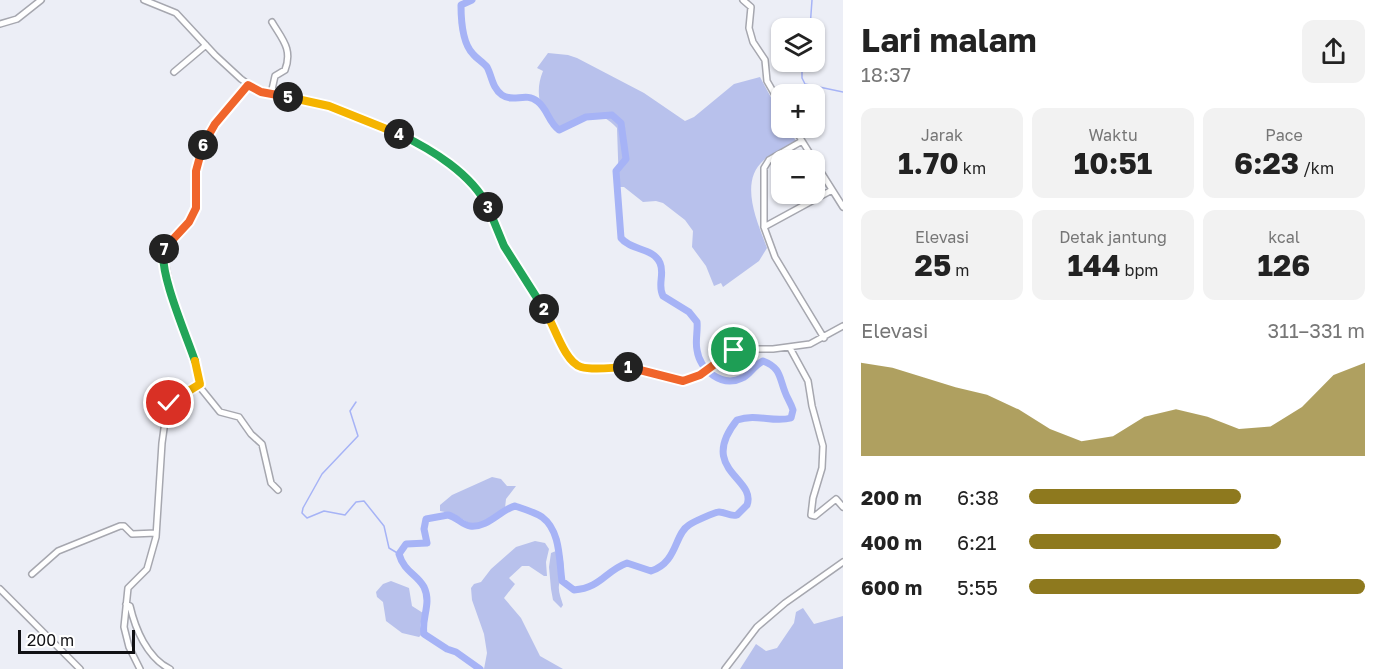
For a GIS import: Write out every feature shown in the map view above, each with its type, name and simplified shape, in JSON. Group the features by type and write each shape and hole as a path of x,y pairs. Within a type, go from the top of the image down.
{"street":[{"path":"0,24 17,20 41,0"},
{"path":"144,0 172,10 248,85 261,92 329,106 350,114 418,144 454,168 486,202 504,246 551,320 566,355 578,366 588,368 630,367 678,381 694,378 737,349 790,348 810,344 843,326"},
{"path":"743,0 751,7 749,28 753,42 765,60 771,88"},
{"path":"271,94 275,76 285,70 289,55 287,44 272,22"},
{"path":"174,72 206,45"},
{"path":"248,85 215,124 203,143 196,171 196,208 189,222 163,251 171,292 200,379 199,386 219,411 239,417 250,434 260,442 271,483 278,490"},
{"path":"800,138 807,150"},
{"path":"802,141 769,160 764,168 764,227 779,267 824,338"},
{"path":"825,179 843,207"},
{"path":"764,227 832,190"},
{"path":"790,348 808,381 822,446 822,468 811,514 815,516 836,499 843,507"},
{"path":"140,669 125,634 129,586 148,567 156,533 161,454 167,407 175,398 199,386"},
{"path":"32,574 58,551 69,549 120,526 124,526 132,534 156,533"},
{"path":"725,669 757,627 785,603 843,562"},
{"path":"0,589 80,669"},
{"path":"126,604 130,606 149,651 156,660 170,669"}],"shaded area":[{"path":"548,53 577,58 644,93 685,121 694,117 734,84 760,77 771,97 771,138 794,138 796,141 779,150 771,150 771,155 756,169 752,180 752,203 767,248 759,261 723,287 721,283 714,286 706,266 692,247 693,231 685,220 663,203 643,202 624,187 619,187 617,128 604,118 592,114 580,118 567,128 555,128 542,109 539,87 543,71 537,68"},
{"path":"492,477 501,479 507,486 516,486 506,499 505,508 499,518 491,523 472,525 454,514 440,511 440,505 452,495"},
{"path":"535,541 545,543 549,549 546,562 547,576 529,566 522,566 509,578 515,584 504,598 521,618 540,656 563,669 484,669 487,653 484,634 472,600 471,588 474,584 481,582 491,569 516,547"},
{"path":"556,551 562,555 564,565 559,588 563,605 561,608 553,600 549,567 551,553"},
{"path":"391,581 409,588 412,606 423,613 420,626 422,634 419,637 402,633 386,621 383,602 377,597 376,592 383,584"},
{"path":"803,608 814,624 843,616 843,669 740,669 756,644 766,651 777,648 794,623 796,612"}],"waterway":[{"path":"472,0 461,5 464,38 469,49 487,67 494,85 502,95 511,98 533,98 544,108 552,123 559,130 586,117 612,115 621,123 626,159 616,171 621,238 657,258 662,271 661,292 663,296 689,312 697,322 696,347 702,364 713,375 727,381 745,377 763,361 769,364 778,373 793,410 791,418 751,417 737,420 726,437 723,451 725,462 744,487 748,496 747,505 737,515 717,512 689,525 684,529 671,555 660,567 651,571 627,563 613,570 597,583 574,590 562,581 558,547 553,530 542,517 536,514 515,506 488,522 476,526 467,525 448,515 426,519 424,529 427,543 406,544 399,554 404,565 421,583 426,593 424,634 480,669"},
{"path":"811,18 812,0"},
{"path":"802,72 805,84 843,92"},
{"path":"356,402 350,411 358,436 322,474 302,513 307,518 324,511 345,515 356,502 364,501 384,526 389,548 399,554"}],"route":[{"path":"169,403 198,387 200,379 171,292 163,251 189,222 196,208 198,201 196,171 203,143 215,124 248,85 267,94 329,106 350,114 401,135 454,168 486,202 504,246 551,320 566,355 578,366 588,368 630,367 683,381 700,375 717,360 734,350"}]}
